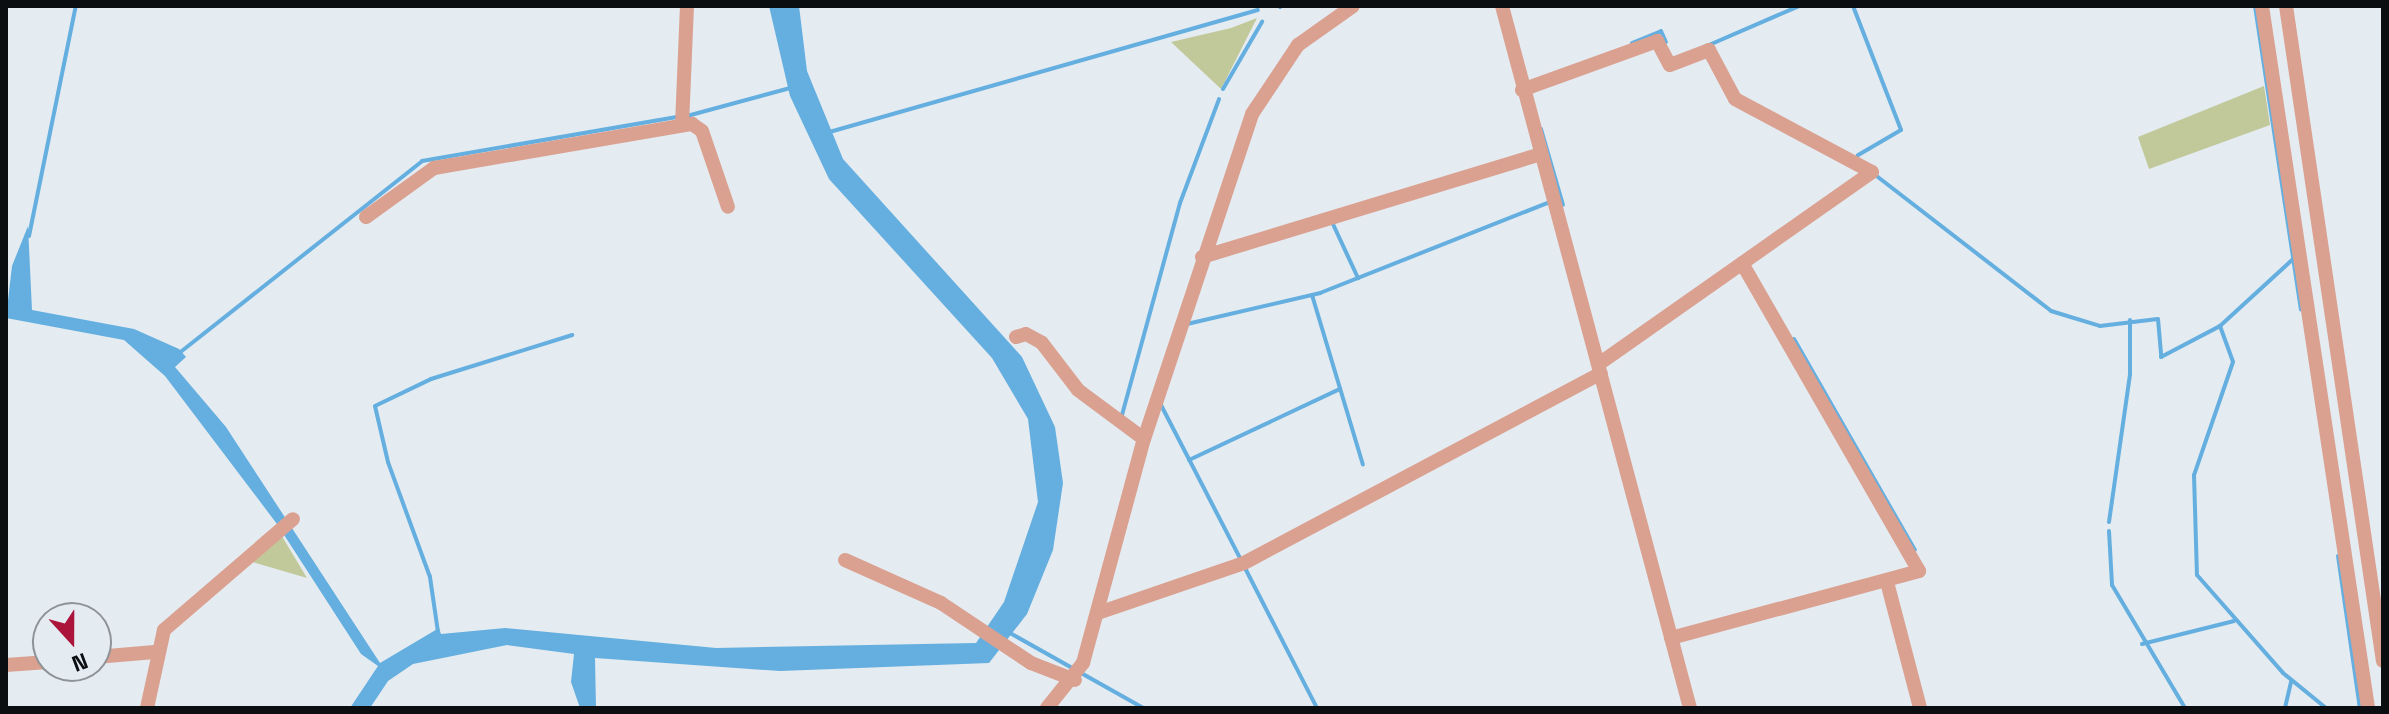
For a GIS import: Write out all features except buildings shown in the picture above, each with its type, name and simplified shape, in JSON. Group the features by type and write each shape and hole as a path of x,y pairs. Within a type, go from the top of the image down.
{"street":[{"path":"681,119 687,6"},
{"path":"1047,708 1078,675 1098,613 1142,438 1268,83 1298,45 1353,6"},
{"path":"1502,6 1522,90 1602,365 1690,708"},
{"path":"2262,6 2368,708"},
{"path":"2286,6 2383,661"},
{"path":"1098,613 1242,564 1602,365 1872,172 1735,99 1709,50 1670,65 1657,41 1522,90"},
{"path":"366,217 434,168 681,119 702,131 728,207"},
{"path":"1206,257 1541,154"},
{"path":"1671,638 1919,571 1908,546 1742,263"},
{"path":"1016,337 1026,334 1042,343 1078,390 1142,438"},
{"path":"147,708 155,652 172,620 293,519"},
{"path":"845,560 910,587 1011,651 1078,675"},
{"path":"1887,582 1920,708"},
{"path":"112,656 155,652"},
{"path":"6,665 32,663"}],"green space":[{"path":"1257,18 1221,89 1171,42 1231,28"},
{"path":"2264,86 2270,125 2149,169 2138,137"},
{"path":"280,533 307,578 249,561"}],"water":[{"path":"769,6 799,6 807,71 843,159 1022,357 1055,427 1063,483 1053,550 1027,614 989,663 780,671 595,658 596,708 580,708 571,682 574,654 507,645 413,664 388,681 370,708 350,708 378,666 361,654 277,524 165,376 124,340 6,318 12,266 28,226 32,310 134,329 179,349 186,357 175,367 226,427 380,663 439,628 441,634 505,628 716,648 976,643 1004,602 1038,502 1028,419 992,358 829,179 790,96"}],"waterway":[{"path":"29,236 76,6"},
{"path":"1709,45 1799,6"},
{"path":"1853,6 1901,130 1858,155"},
{"path":"2255,6 2301,310"},
{"path":"826,133 1258,10"},
{"path":"1223,89 1262,22"},
{"path":"1632,43 1661,31 1666,42"},
{"path":"687,116 790,88"},
{"path":"1122,415 1180,203 1219,99"},
{"path":"178,354 422,161 678,117"},
{"path":"1541,129 1563,205"},
{"path":"1874,174 2051,311 2100,326 2158,319 2161,357 2220,326 2292,260"},
{"path":"1187,324 1320,293 1550,202"},
{"path":"1332,222 1358,278"},
{"path":"1312,295 1363,465"},
{"path":"2109,522 2130,374 2130,320"},
{"path":"2220,326 2233,362 2194,475 2197,575 2283,673 2326,708"},
{"path":"438,632 430,577 388,462 375,406 431,379 572,335"},
{"path":"1794,339 1915,550"},
{"path":"1189,460 1340,389"},
{"path":"1161,405 1241,560"},
{"path":"2109,531 2112,585 2185,708"},
{"path":"2338,556 2360,708"},
{"path":"1245,568 1317,708"},
{"path":"2142,644 2234,621"},
{"path":"1010,633 1143,708"},
{"path":"2285,708 2291,682"}]}
